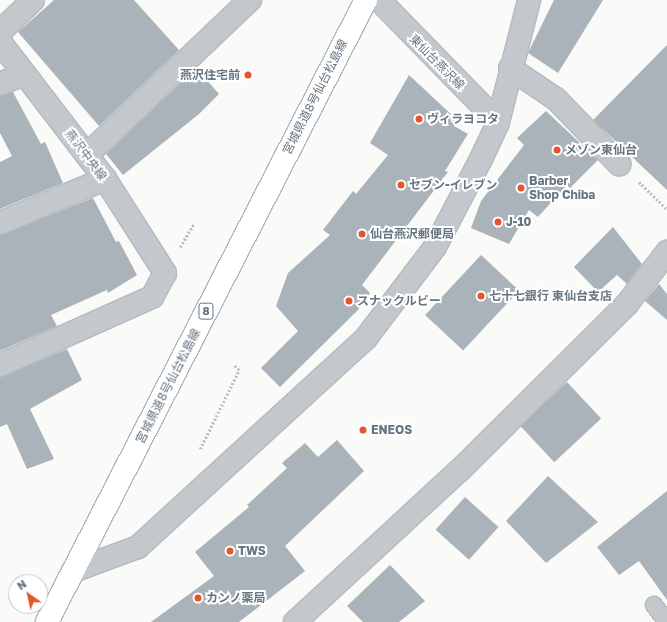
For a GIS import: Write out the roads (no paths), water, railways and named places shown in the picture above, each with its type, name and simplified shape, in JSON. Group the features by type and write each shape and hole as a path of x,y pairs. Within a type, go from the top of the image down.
{"main road":[{"name":"宮城県道8号仙台松島線","path":"47,622 366,0"}],"street":[{"path":"0,32 33,0"},
{"path":"87,155 250,0"},
{"name":"東仙台燕沢線","path":"379,0 498,122"},
{"path":"73,571 138,547 366,338 435,246 498,122 510,68 529,0"},
{"name":"燕沢中央線","path":"0,42 105,179 165,273 152,297 0,365"},
{"path":"510,68 556,98 620,164"},
{"path":"0,84 24,74"},
{"path":"0,223 105,179"},
{"path":"295,622 460,470 622,309 667,252"}],"lane":[{"path":"654,605 667,622"}],"place":[{"name":"燕沢住宅前","path":"248,75"},
{"name":"ヴィラヨコタ","path":"419,119"},
{"name":"メゾン東仙台","path":"557,150"},
{"name":"セブン-イレブン","path":"401,185"},
{"name":"Barber Shop Chiba","path":"521,188"},
{"name":"J-10","path":"498,222"},
{"name":"仙台燕沢郵便局","path":"362,234"},
{"name":"七十七銀行 東仙台支店","path":"481,296"},
{"name":"スナックルビー","path":"349,301"},
{"name":"ENEOS","path":"363,430"},
{"name":"TWS","path":"230,551"},
{"name":"カンノ薬局","path":"198,598"}]}
